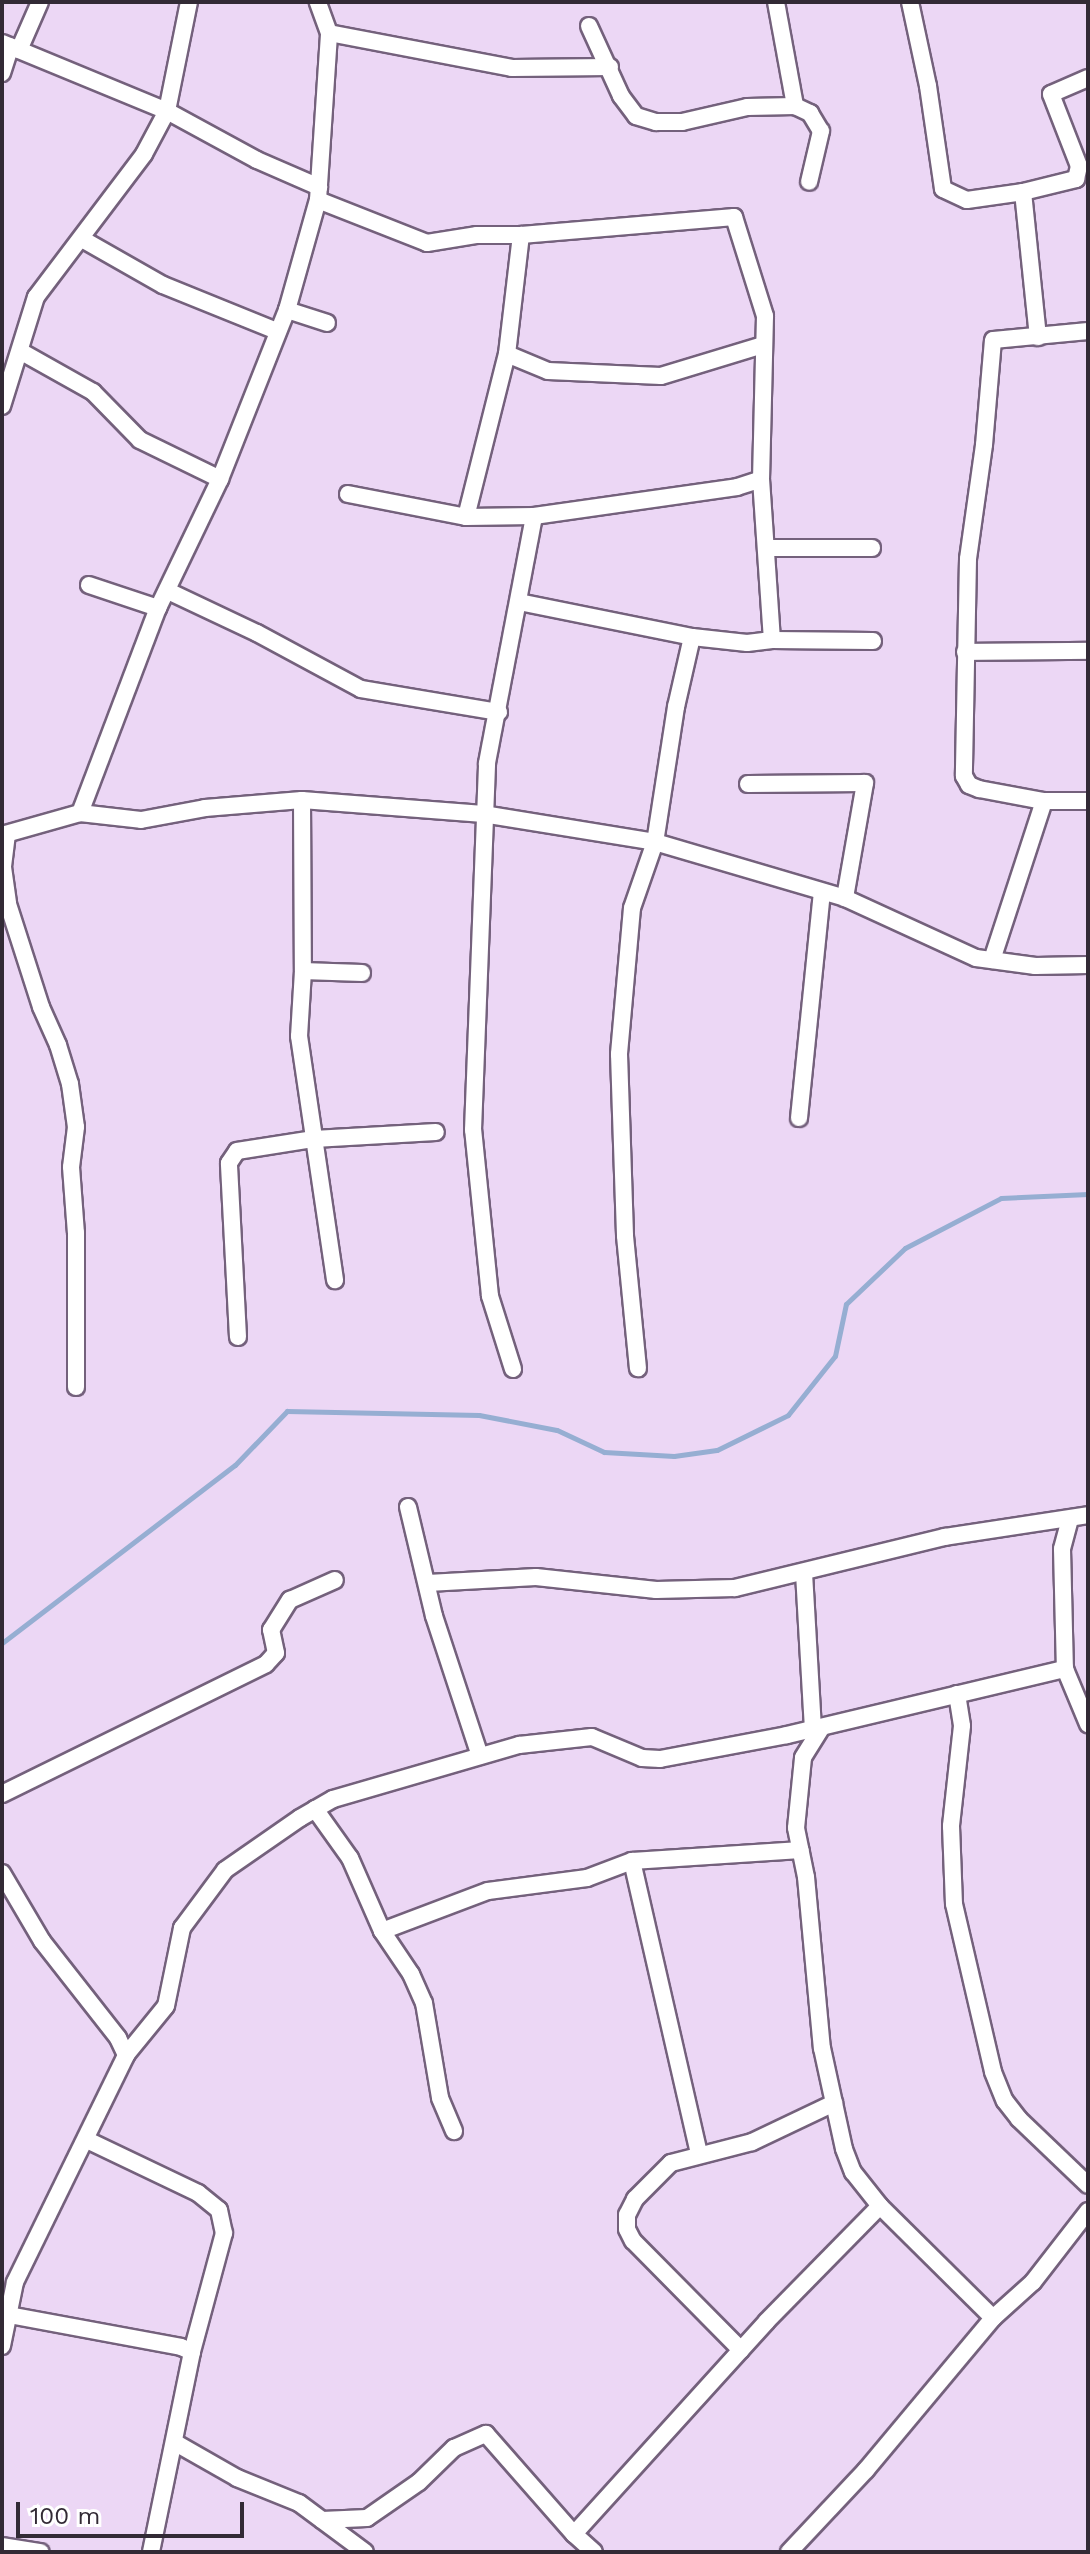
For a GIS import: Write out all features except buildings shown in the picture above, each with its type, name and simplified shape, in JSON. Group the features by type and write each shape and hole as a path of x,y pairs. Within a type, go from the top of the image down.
{"street":[{"path":"2,73 10,47 40,2"},
{"path":"2,406 13,357 36,297 144,154 167,111 189,2"},
{"path":"80,813 158,608 220,479 287,310 318,194 329,33 318,2"},
{"path":"776,2 795,106"},
{"path":"910,2 928,86 943,189 967,200 1023,192 1076,179 1079,166 1051,94 1088,78"},
{"path":"589,26 636,116 656,122 682,122 747,107 795,106 810,113 821,131 809,182"},
{"path":"329,33 512,68 610,67"},
{"path":"10,47 167,111 318,194 427,243 477,235 521,235 734,217 765,316 761,479 772,640"},
{"path":"1023,192 1038,337"},
{"path":"466,517 507,354 521,235"},
{"path":"82,239 163,285 277,331"},
{"path":"287,310 327,323"},
{"path":"1088,331 993,340 973,546 968,559 964,776 969,785 979,789 1044,801 1088,801"},
{"path":"507,354 548,371 661,376 763,345"},
{"path":"13,357 93,392 140,440 220,479"},
{"path":"348,494 466,517 534,516 737,487 761,479"},
{"path":"513,1369 490,1296 473,1130 487,763 534,516"},
{"path":"766,548 872,548"},
{"path":"89,585 158,608"},
{"path":"168,591 257,633 361,689 499,712"},
{"path":"519,602 692,637 747,643 772,640 873,641"},
{"path":"638,1368 625,1236 619,1054 632,908 655,842 676,707 692,637"},
{"path":"965,652 1088,651"},
{"path":"748,784 865,783 845,898"},
{"path":"302,800 303,971 299,1036 335,1280"},
{"path":"76,1387 76,1233 71,1167 76,1127 62,1058 41,1007 8,904 3,867 5,834 80,813 141,820 205,808 302,800 483,814 655,842 845,898 954,949 992,960 1035,966 1088,965"},
{"path":"992,960 1044,801"},
{"path":"799,1118 822,892"},
{"path":"303,971 362,973"},
{"path":"238,1337 229,1163 237,1151 314,1139 436,1132"},
{"path":"408,1507 434,1616 480,1756"},
{"path":"428,1583 536,1577 656,1590 735,1588 945,1537 1083,1515"},
{"path":"1083,1515 1062,1549 1065,1669 1088,1724"},
{"path":"804,1573 818,1728 803,1758 796,1828 822,2048 844,2149 853,2172 880,2206 993,2318"},
{"path":"2,1794 266,1664 276,1653 271,1630 290,1600 335,1580"},
{"path":"2,2346 15,2282 126,2055 166,2006 182,1928 225,1870 315,1809 333,1799 519,1745 579,1736 592,1737 642,1758 660,1759 787,1735 1065,1669"},
{"path":"957,1694 962,1726 951,1826 954,1904 993,2072 1005,2101 1019,2119 1088,2185"},
{"path":"787,1735 803,1758"},
{"path":"315,1809 350,1858 382,1931 411,1974 424,2003 436,2083 454,2131"},
{"path":"382,1931 488,1891 587,1878 632,1861 801,1850"},
{"path":"632,1861 699,2154"},
{"path":"2,1873 42,1941 118,2038 126,2055"},
{"path":"741,2350 633,2241 627,2229 627,2215 635,2199 656,2174 671,2163 752,2142 834,2103"},
{"path":"87,2140 198,2193 219,2210 224,2233 192,2352 151,2552"},
{"path":"574,2534 741,2350 880,2206"},
{"path":"789,2552 866,2470 993,2318 1033,2282 1088,2211"},
{"path":"9,2315 181,2347 192,2352"},
{"path":"322,2520 367,2518 419,2482 454,2448 486,2434 574,2534 594,2552"},
{"path":"174,2442 237,2478 299,2503 365,2552"},
{"path":"2,2546 41,2552"}],"waterway":[{"path":"2,1643 235,1465 287,1411 479,1415 557,1430 604,1452 674,1456 717,1450 788,1415 835,1356 846,1304 905,1248 1001,1198 1088,1194"}]}
